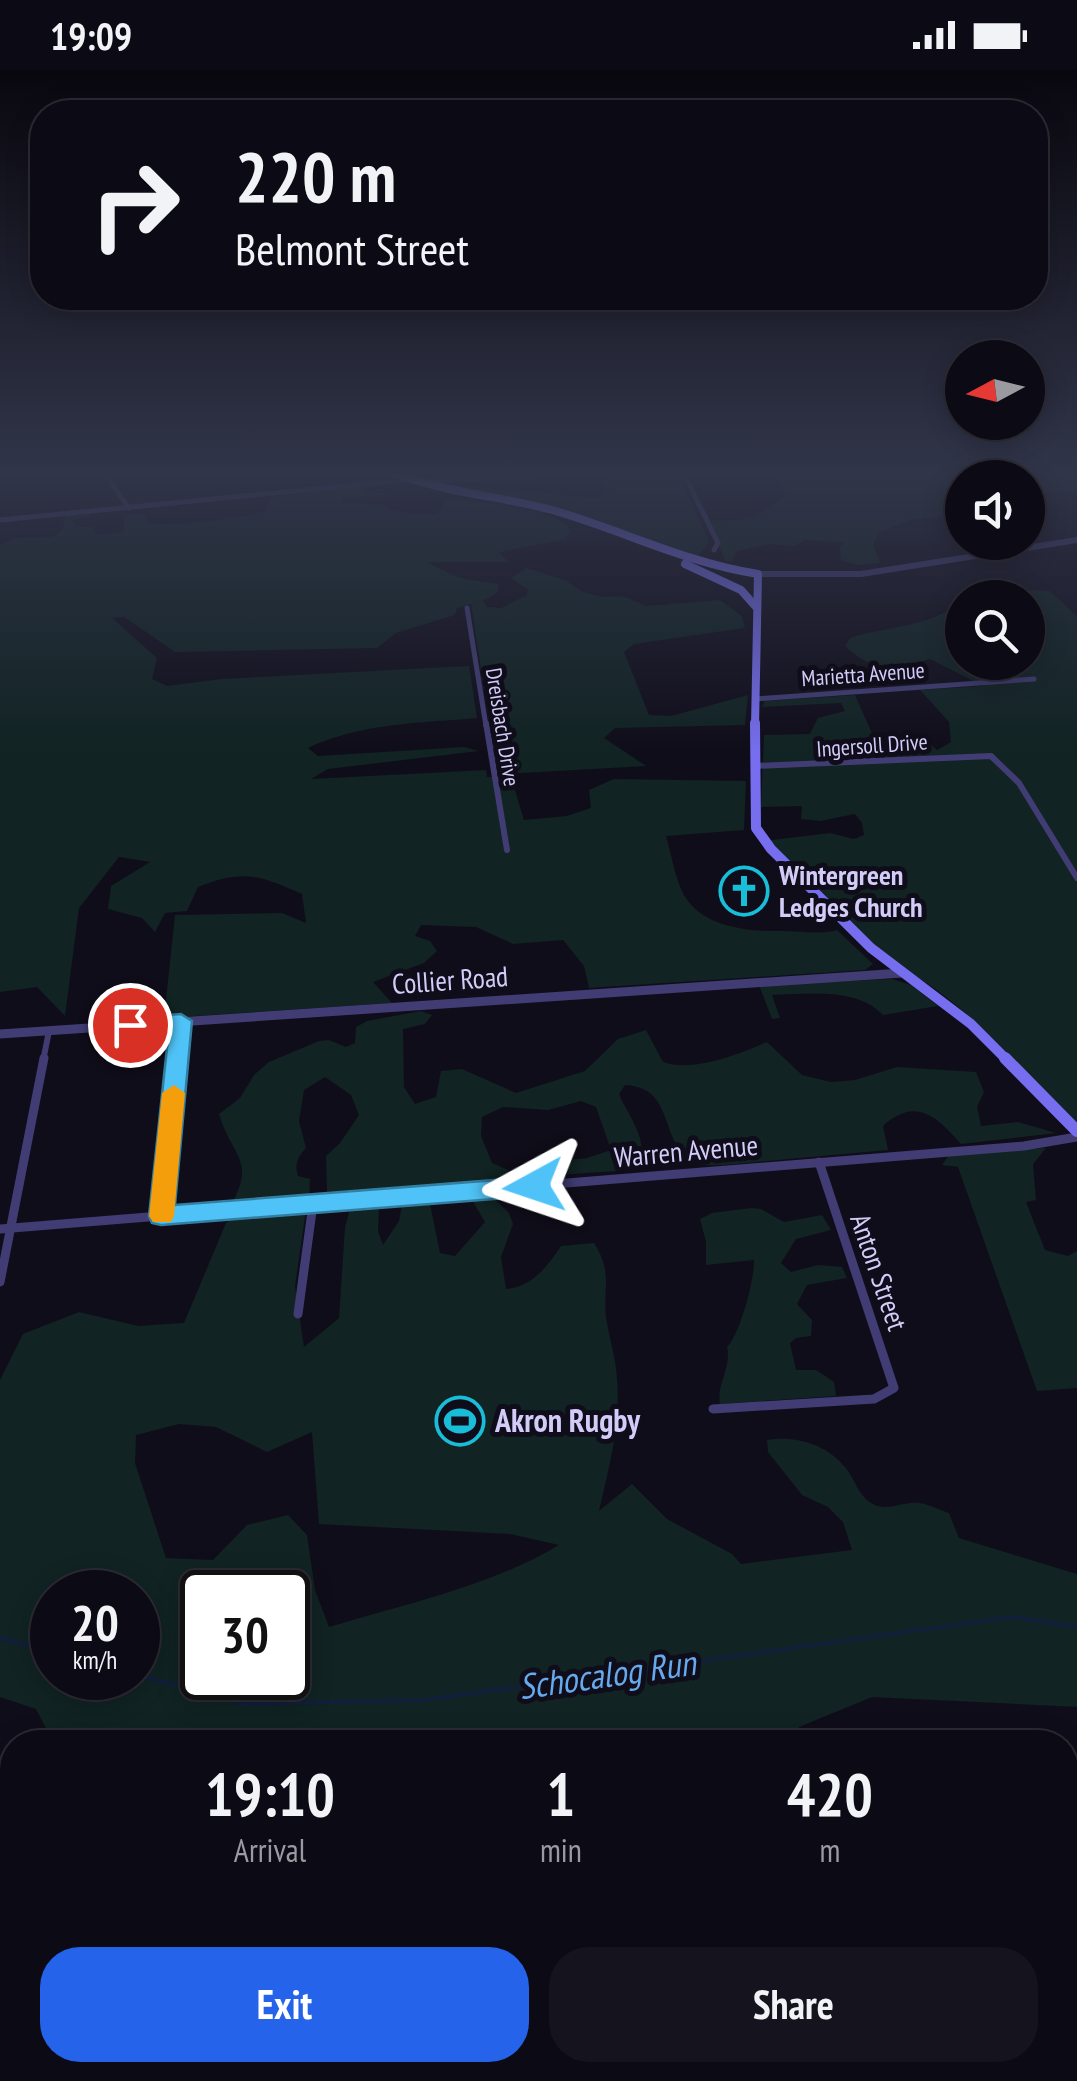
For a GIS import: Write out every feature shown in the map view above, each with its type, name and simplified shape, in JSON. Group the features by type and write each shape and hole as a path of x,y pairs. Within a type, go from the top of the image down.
{"main road":[{"path":"688,564 740,590 757,608"},
{"path":"712,564 758,574 754,819 761,836 835,914 902,973 971,1024 1077,1134"}],"street":[{"path":"758,574 856,574 922,564"},
{"name":"Dreisbach Drive","path":"468,608 507,850"},
{"name":"Marietta Avenue","path":"755,699 1020,680"},
{"name":"Ingersoll Drive","path":"754,766 991,756 1019,783 1077,878"},
{"name":"Collier Road","path":"0,1034 902,973"},
{"path":"161,1216 181,1021"},
{"path":"0,1282 49,1030"},
{"name":"Warren Avenue","path":"0,1229 1024,1146 1077,1134"},
{"name":"Anton Street","path":"714,1410 874,1399 894,1388 819,1162"},
{"path":"298,1314 313,1204"}],"shaded area":[{"path":"0,564 430,564 460,578 498,584 498,592 483,601 487,607 501,608 527,595 528,590 511,578 526,568 565,580 583,592 623,596 646,606 720,600 742,616 745,628 634,644 624,652 649,715 671,716 748,695 745,725 615,728 604,738 646,766 502,774 496,766 471,604 457,608 455,615 396,633 377,648 175,652 124,617 112,618 157,658 152,679 167,686 222,679 469,666 477,718 369,729 308,748 318,756 464,747 479,751 328,769 311,779 486,770 487,777 511,777 524,820 567,816 591,808 589,790 614,779 746,781 744,830 666,836 681,889 689,902 711,919 740,928 817,933 837,930 873,964 865,970 589,988 584,966 563,940 513,944 476,927 421,925 415,936 430,941 437,951 424,963 373,982 392,1003 164,1018 175,915 282,913 306,923 302,894 262,879 227,878 198,887 187,911 165,913 155,932 142,918 108,909 111,886 150,862 119,857 79,908 65,1016 37,987 0,992"},
{"path":"1045,591 1077,616 1077,1124 970,1017 898,967 764,841 830,833 854,839 864,835 855,814 820,821 801,819 802,806 761,807 764,735 810,734 818,718 845,711 841,703 762,707 765,701 855,695 875,740 891,754 910,754 912,738 926,740 937,750 951,742 949,722 920,690 983,686 971,680 1045,680"},
{"path":"945,612 945,667 930,659 885,667 866,662 845,646 850,638"},
{"path":"892,979 911,985 938,1006 883,1015 846,996 772,995 780,1018 772,1019 759,985"},
{"path":"421,1011 432,1015 425,1024 403,1029 404,1087 415,1104 436,1097 441,1071 462,1069 516,1093 585,1071 618,1039 646,1030 663,1062 675,1065 716,1061 767,1042 802,1075 831,1082 855,1080 897,1067 976,1072 984,1092 977,1107 981,1126 1018,1122 1056,1133 961,1144 934,1119 916,1111 895,1117 883,1126 888,1150 704,1165 685,1156 676,1144 653,1096 625,1085 619,1094 641,1142 640,1161 635,1170 539,1176 543,1162 587,1158 611,1150 596,1107 581,1101 548,1110 503,1107 482,1117 481,1136 492,1163 515,1173 510,1181 327,1192 326,1156 359,1115 351,1095 325,1077 304,1090 299,1121 306,1148 297,1172 298,1176 310,1179 309,1198 230,1207 242,1168 219,1114 240,1098 254,1075 269,1062 319,1041 329,1040 346,1047 355,1043 356,1027 367,1021"},
{"path":"1046,1148 1033,1164 1036,1200 1026,1202 1045,1250 1068,1256 1077,1251 1077,1388 1037,1391 958,1167 942,1165 949,1155"},
{"path":"495,1199 509,1213 513,1224 501,1257 506,1289 531,1280 561,1246 594,1243 605,1271 606,1317 618,1396 613,1445 599,1511 632,1484 667,1519 732,1554 741,1564 852,1550 843,1522 828,1507 802,1495 768,1452 767,1440 799,1440 820,1447 838,1459 873,1504 930,1506 949,1513 959,1538 1077,1574 1077,1707 872,1697 798,1730 47,1730 36,1709 0,1697 0,1380 23,1334 79,1312 138,1326 184,1323 226,1223 234,1216 306,1210 295,1286 304,1347 339,1318 345,1227 350,1209 365,1204 379,1208 378,1231 383,1245 399,1221 402,1206 430,1204 440,1253 455,1256 485,1222 472,1200","holes":["179,1424 216,1427 267,1452 312,1432 319,1524 510,1534 559,1545 476,1583 329,1627 315,1590 307,1535 288,1515 247,1525 213,1560 166,1558 135,1463 136,1435"]},
{"path":"751,1208 784,1222 822,1215 831,1230 796,1239 781,1263 791,1272 818,1265 842,1267 847,1278 807,1285 797,1304 812,1320 811,1336 790,1343 796,1370 816,1370 834,1382 836,1396 720,1404 727,1347 746,1305 754,1260 706,1265 700,1219 712,1213"}],"waterway":[{"name":"Schocalog Run","path":"160,1681 244,1704 424,1700 1012,1617 1077,1627"},
{"name":"Schocalog Run","path":"0,1638 30,1646"}],"slow traffic":[{"path":"162,1216 174,1093"}],"place":[{"name":"Wintergreen Ledges Church","path":"744,891"},
{"name":"Akron Rugby","path":"460,1421"}],"route":[{"path":"130,1025 181,1021 161,1216 534,1186"}]}
